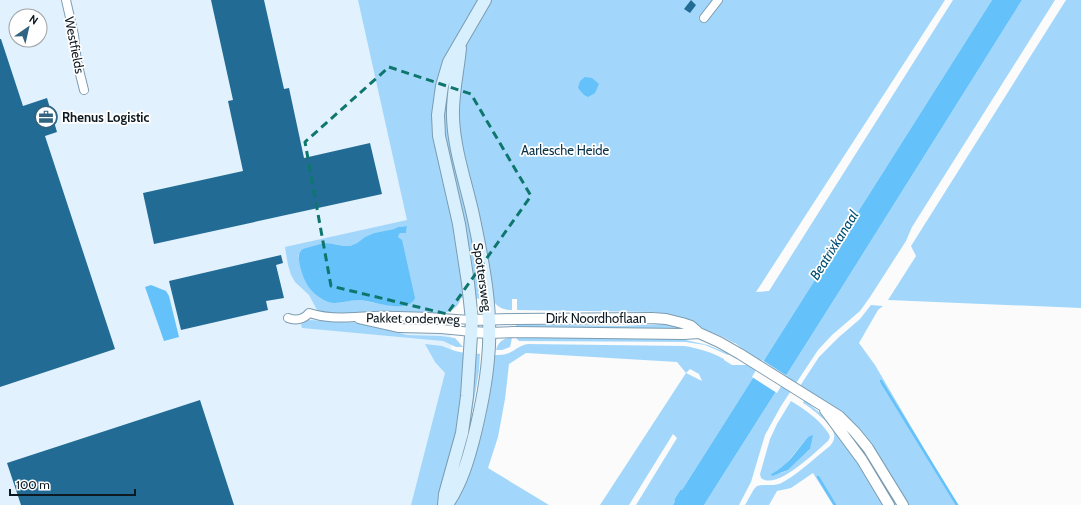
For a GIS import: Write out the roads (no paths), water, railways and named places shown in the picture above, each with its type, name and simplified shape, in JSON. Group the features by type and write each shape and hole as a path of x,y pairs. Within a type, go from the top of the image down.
{"main road":[{"name":"Spottersweg","path":"444,505 445,494 462,433 467,396 472,326 468,283 459,224 439,136 438,115 442,86 449,62 485,0"},
{"name":"Spottersweg","path":"447,505 452,498 467,461 482,402 488,359 489,333 485,279 473,216 457,149 453,118 454,93 460,45"}],"street":[{"name":"Westfields","path":"66,0 84,90"},
{"path":"704,18 718,0"},
{"name":"Pakket onderweg","path":"288,318 294,320 302,318 307,316 309,312 323,317 355,318 392,316 472,326"},
{"name":"Pakket onderweg","path":"355,318 399,328 441,329 472,326"},
{"name":"Dirk Noordhoflaan","path":"472,326 489,320 521,318 652,318 666,319 691,326 699,334"},
{"name":"Dirk Noordhoflaan","path":"472,326 489,333 699,334 719,342 839,416 868,448 903,505"},
{"name":"Dirk Noordhoflaan","path":"823,407 862,460 889,505"}],"waterway":[{"path":"881,381 957,505"},
{"path":"818,477 835,505"}],"place":[{"name":"Rhenus Logistic","path":"46,117"}],"park label":[{"name":"Aarlesche Heide","path":"565,150"}],"water label":[{"name":"Beatrixkanaal","path":"834,245"}]}
